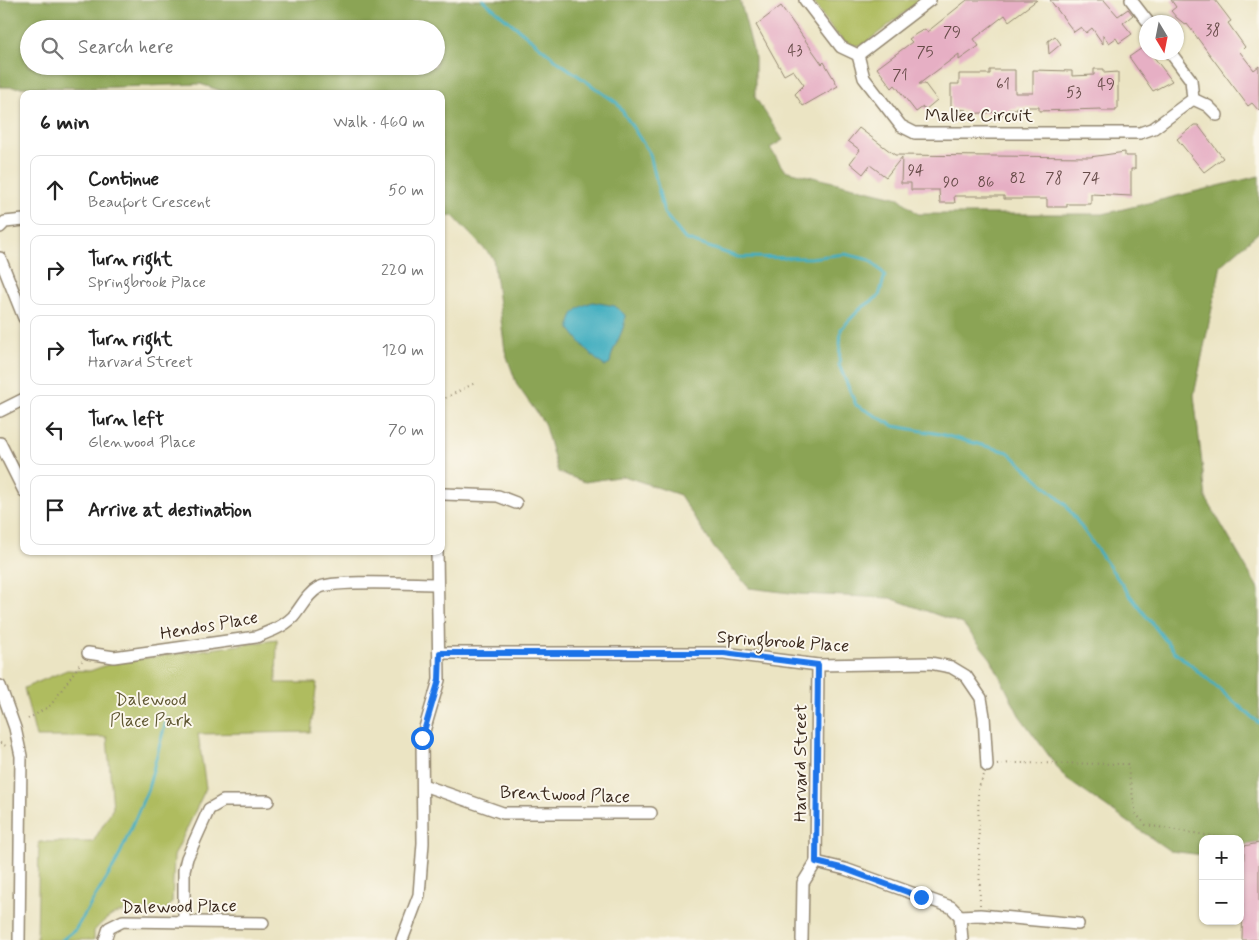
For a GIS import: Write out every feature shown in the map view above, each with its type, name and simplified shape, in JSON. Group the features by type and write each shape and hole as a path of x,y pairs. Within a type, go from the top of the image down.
{"street":[{"path":"805,0 841,47 858,55 930,0"},
{"path":"1131,0 1143,15"},
{"name":"Mallee Circuit","path":"858,55 864,78 901,126 915,133 1140,134 1154,128 1193,99"},
{"path":"1176,60 1191,80 1193,99 1208,106 1217,115"},
{"path":"3,224 20,221"},
{"path":"0,258 20,308"},
{"path":"0,411 20,401"},
{"path":"0,443 20,483"},
{"path":"445,495 498,496 516,502"},
{"path":"402,940 419,895 423,843 422,738 439,680 437,555"},
{"name":"Hendos Place","path":"88,653 114,657 256,636 274,631 292,618 310,594 319,587 340,584 437,584"},
{"name":"Springbrook Place","path":"440,653 724,653 818,665 930,663 951,667 966,676 981,698 987,766"},
{"name":"Harvard Street","path":"816,862 818,665"},
{"path":"0,686 14,728 20,756 19,940"},
{"name":"Brentwood Place","path":"423,785 503,813 650,813"},
{"path":"184,922 184,870 187,858 209,809 223,800 268,801"},
{"path":"802,940 803,883 816,862 845,869 951,907 960,916 962,940"},
{"path":"960,916 980,914 1078,924"},
{"name":"Dalewood Place","path":"104,940 109,928 123,922 263,923"}],"path":[{"path":"445,398 475,383"},
{"path":"28,719 51,705 88,653"},
{"path":"0,743 6,746"},
{"path":"980,914 978,789 987,766 1010,763 1127,764 1136,814 1146,825 1206,835"}],"green space":[{"path":"0,0 740,0 755,58 755,97 783,140 770,148 784,170 899,198 918,214 1103,214 1259,176 1259,232 1221,265 1194,395 1206,498 1259,590 1259,843 1244,845 1244,835 1199,835 1199,855 1170,851 1066,779 1019,715 991,659 963,624 890,598 799,594 749,588 714,548 680,495 624,476 585,482 558,472 544,423 517,385 505,351 493,258 453,216 445,216 445,90 219,90 200,84 91,88 0,87"},
{"path":"812,0 921,0 864,44 856,45 848,43 834,31"},
{"name":"Dalewood Place Park","path":"277,640 276,683 317,683 310,732 198,734 206,788 174,856 172,902 167,909 128,911 111,916 94,931 94,940 37,940 39,842 93,842 113,808 107,737 36,737 24,688 67,670 90,671 115,662"}],"water":[{"path":"593,302 615,306 625,315 625,321 610,363 605,366 591,355 570,329 573,314 579,308"}],"building":[{"path":"967,0 1037,0 1009,21 1005,15 974,39 979,46 959,60 959,54 919,84 925,84 937,100 925,110 923,107 916,112 895,85 892,88 877,68 912,42 909,39 925,29 927,32"},
{"path":"1050,0 1104,0 1118,16 1128,9 1133,15 1123,23 1132,34 1119,43 1116,38 1109,43 1103,35 1103,44 1092,28 1086,33 1081,27 1074,32"},
{"path":"1171,0 1215,0 1231,21 1228,23 1245,47 1240,52 1254,70 1259,66 1259,111 1252,103 1248,106 1187,24 1184,23 1184,15 1174,15 1171,11 1176,7"},
{"path":"781,6 822,64 824,62 838,86 803,106 795,94 804,85 793,70 784,75 756,25"},
{"path":"1055,36 1061,44 1049,54 1048,41"},
{"path":"1139,50 1139,60 1156,60 1172,81 1153,91 1129,57"},
{"path":"1094,69 1104,69 1104,73 1118,72 1118,109 1116,111 1102,111 1101,109 1039,111 1039,107 1017,107 1017,109 1009,109 1008,114 997,115 997,112 966,114 966,110 951,108 951,84 959,84 959,74 990,74 990,70 1015,70 1015,93 1033,93 1033,70 1072,71 1072,76 1094,75"},
{"path":"1194,125 1198,125 1223,158 1204,172 1177,139"},
{"path":"859,128 895,155 1090,157 1125,152 1125,156 1135,156 1135,169 1131,169 1131,196 1091,194 1091,204 1067,204 1067,207 1047,207 1047,199 1004,199 1004,196 954,196 955,203 940,203 939,190 911,190 911,183 901,183 902,157 886,177 870,165 863,174 850,163 860,150 848,141"},
{"path":"1259,843 1259,940 1242,940 1242,925 1244,925 1244,846"}],"waterway":[{"path":"483,0 560,63 617,103 650,154 664,213 685,239 738,257 810,258 845,254 870,260 885,275 879,296 860,309 841,329 839,365 856,405 894,426 940,434 1008,452 1065,504 1128,593 1174,651 1259,723"},
{"path":"62,940 75,930 116,863 148,789 167,717"}],"route":[{"path":"422,738 439,680 440,653 724,653 818,665 816,862 845,869 921,897"}]}
